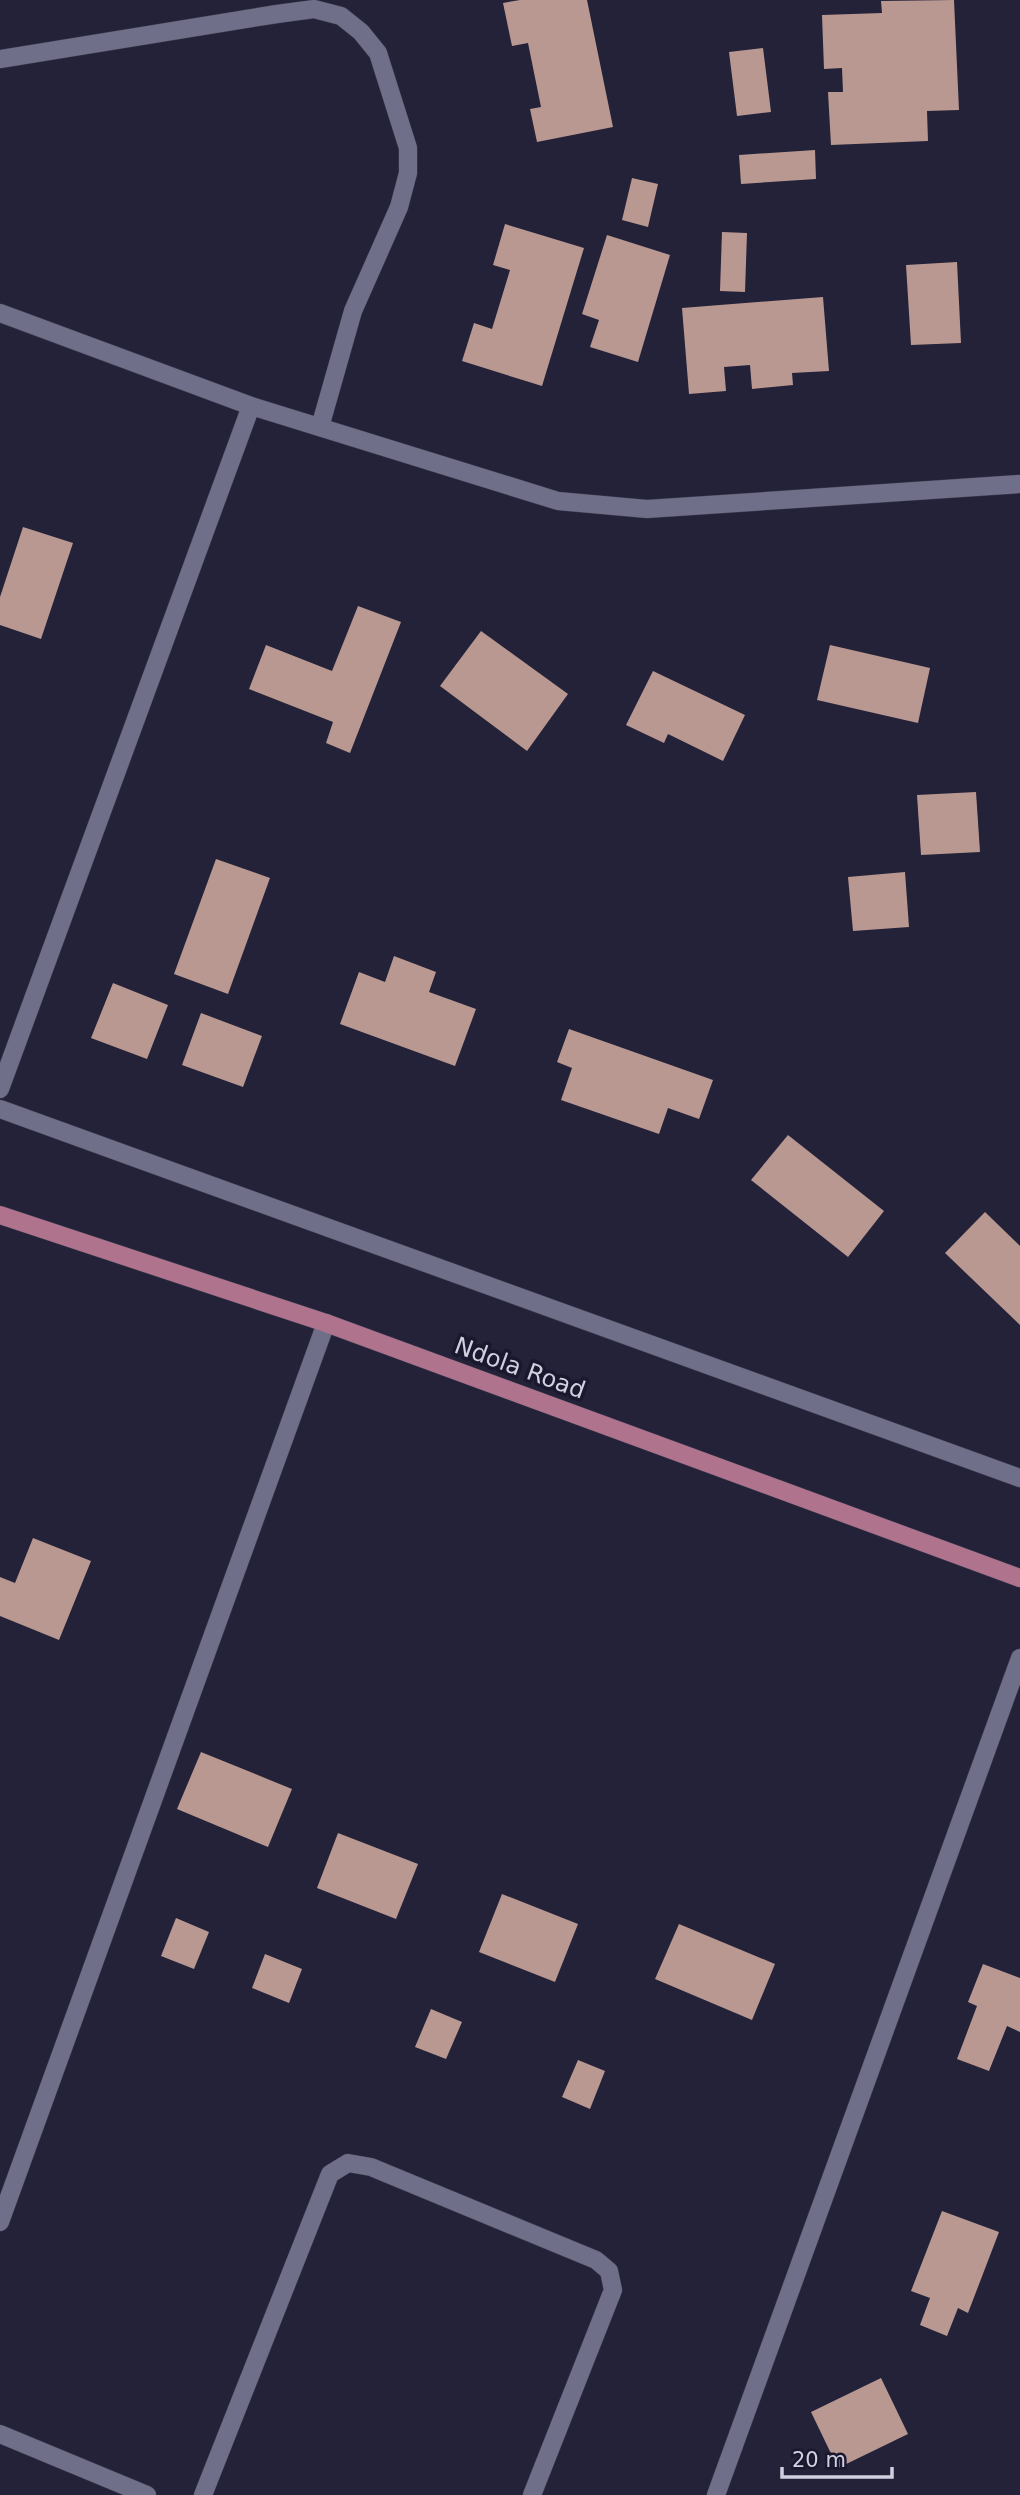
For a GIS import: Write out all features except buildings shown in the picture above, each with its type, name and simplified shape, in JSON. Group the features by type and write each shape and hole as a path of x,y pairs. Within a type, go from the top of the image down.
{"main road":[{"name":"Ndola Road","path":"0,1215 326,1323 1020,1578"}],"street":[{"path":"0,59 314,9 341,16 361,32 378,53 408,148 408,173 399,207 353,311 320,428"},
{"path":"0,313 251,406 558,501 647,509 1020,484"},
{"path":"0,1089 251,406"},
{"path":"0,1109 1020,1478"},
{"path":"0,2222 326,1323"},
{"path":"716,2495 1020,1658"},
{"path":"204,2495 330,2174 348,2162 371,2166 596,2260 609,2271 613,2290 532,2495"},
{"path":"0,2434 147,2495"}]}
